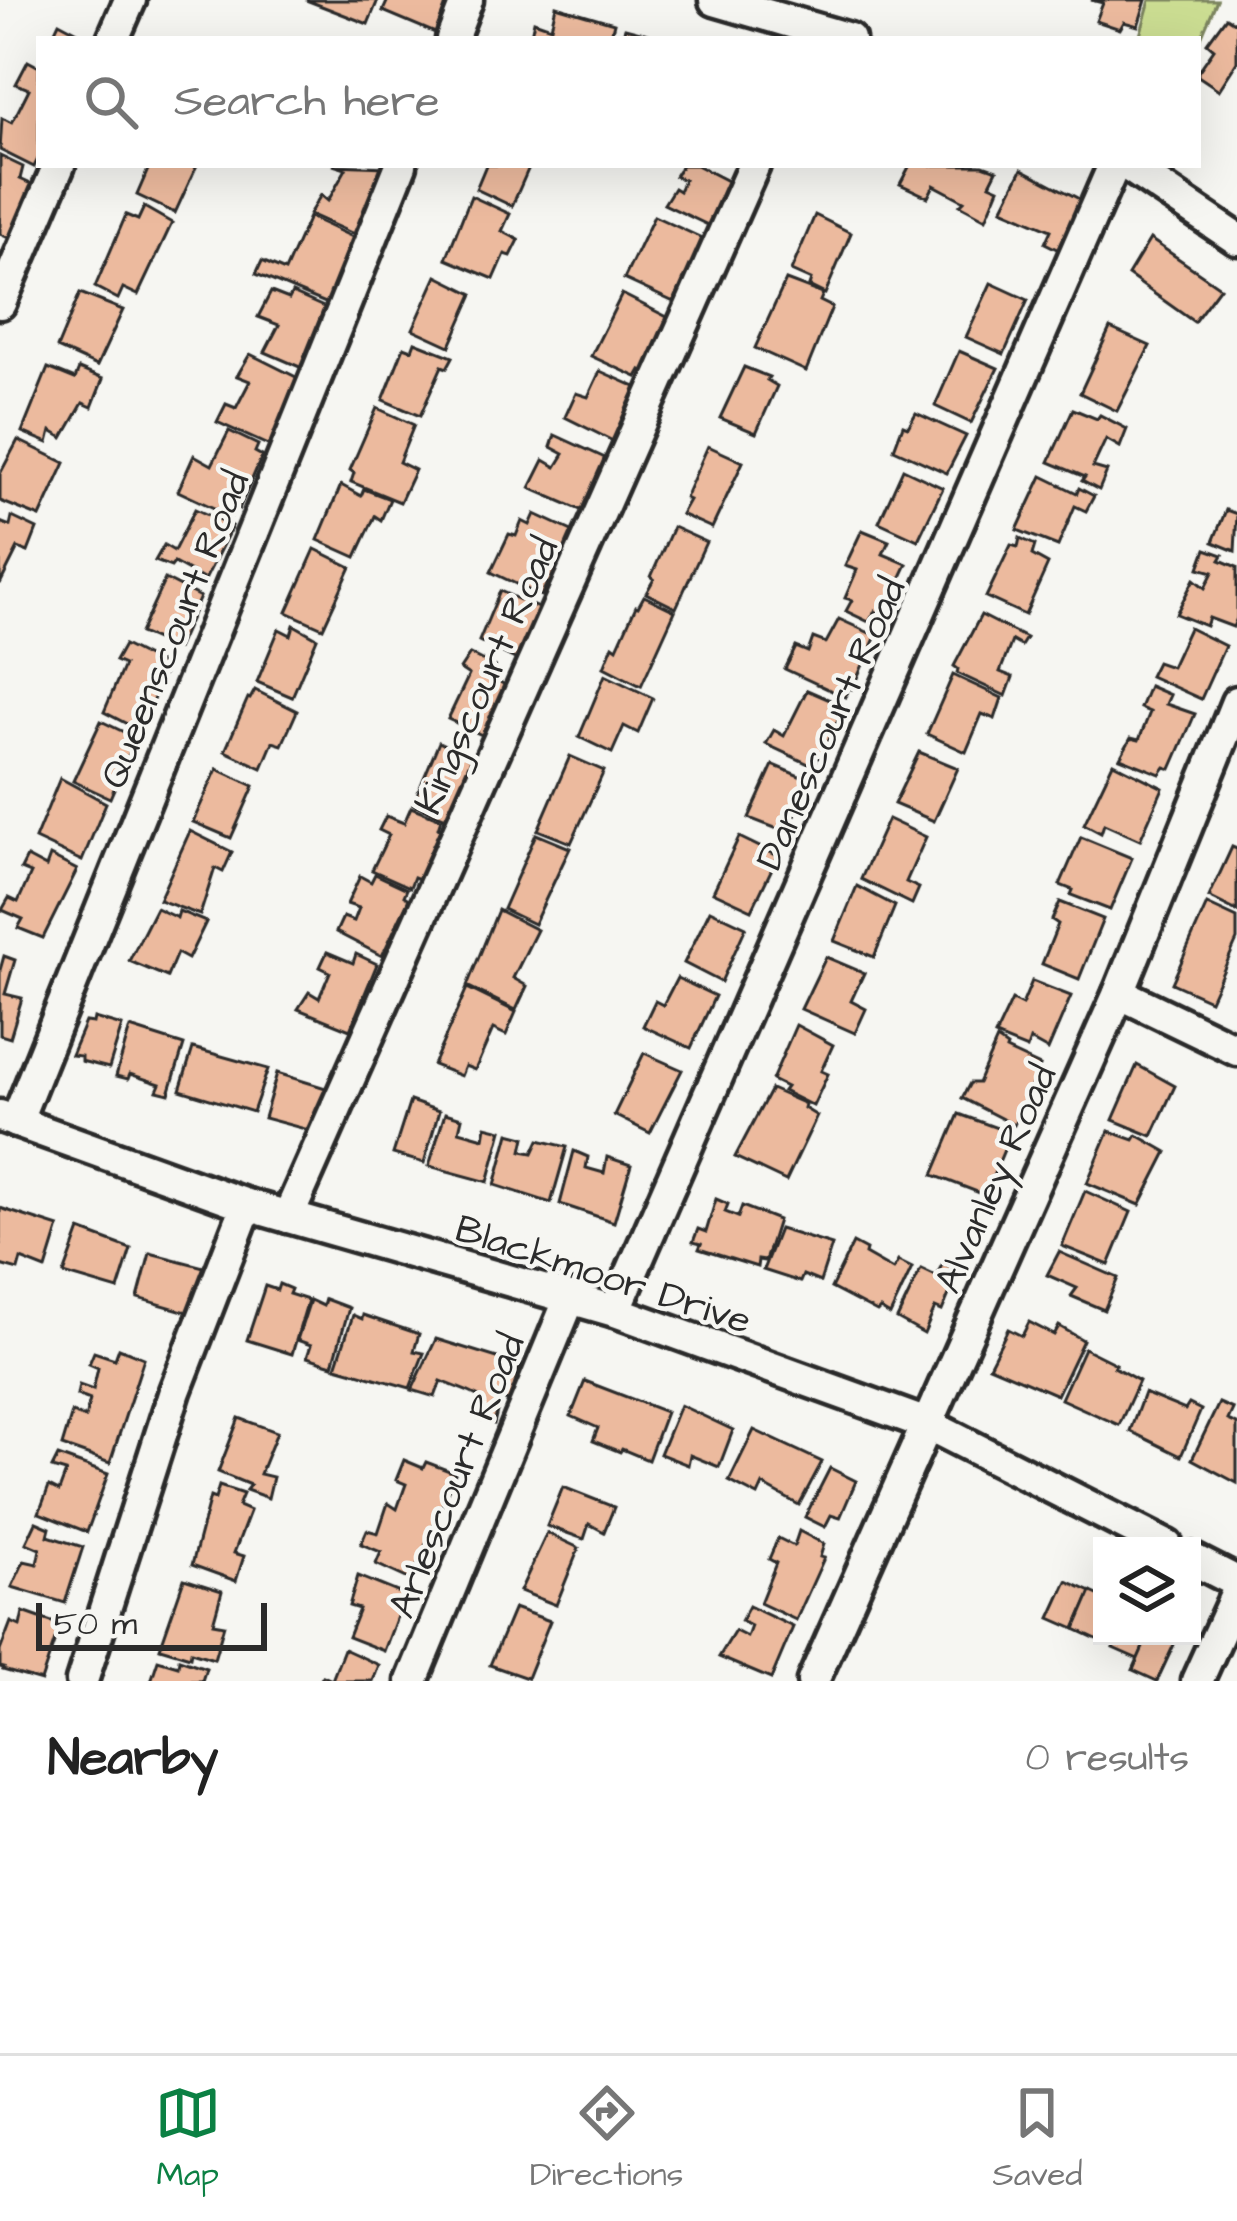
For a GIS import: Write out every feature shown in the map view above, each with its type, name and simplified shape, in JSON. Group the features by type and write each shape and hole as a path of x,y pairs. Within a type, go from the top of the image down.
{"street":[{"path":"114,36 130,0"},
{"path":"453,36 467,0"},
{"path":"715,0 813,33"},
{"path":"0,303 58,168"},
{"name":"Queenscourt Road","path":"8,1119 400,168"},
{"name":"Kingscourt Road","path":"288,1217 753,168"},
{"name":"Danescourt Road","path":"615,1311 1113,168"},
{"path":"1132,168 1234,230"},
{"name":"Alvanley Road","path":"813,1681 1119,993 1237,702"},
{"path":"1119,993 1237,1050"},
{"name":"Blackmoor Drive","path":"8,1119 247,1205 615,1311 927,1424 1149,1537"},
{"path":"82,1681 176,1391 247,1205"},
{"name":"Arlescourt Road","path":"412,1681 570,1298"},
{"path":"1201,1564 1237,1582"},
{"path":"1197,1681 1237,1593"}],"green space":[{"path":"1150,0 1217,0 1201,38 1140,36"}],"building":[{"path":"306,0 378,0 368,24"},
{"path":"388,0 462,0 448,36 383,11"},
{"path":"1091,0 1146,0 1138,26 1124,22 1120,29 1096,21 1103,3"},
{"path":"556,6 614,23 611,36 531,36 534,21 551,27"},
{"path":"1226,17 1237,24 1237,62 1219,90 1201,78 1201,68 1214,49 1207,43"},
{"path":"59,22 85,36 52,36"},
{"path":"625,28 656,36 622,36"},
{"path":"28,61 36,65 34,167 0,150 2,118 12,123 29,89 16,84"},
{"path":"0,156 23,167 20,179 33,185 11,239 0,234"},
{"path":"149,168 196,168 175,213 137,195"},
{"path":"387,168 363,238 309,214 321,195 328,201 346,169"},
{"path":"485,168 529,168 512,206 476,189"},
{"path":"680,168 702,168 729,182 710,226 664,204 684,180 675,176"},
{"path":"908,168 991,168 997,170 990,184 999,188 986,219 934,185 928,197 900,184"},
{"path":"1022,169 1083,201 1059,250 1045,243 1051,230 1002,209"},
{"path":"471,196 510,214 502,231 519,240 511,256 505,254 494,279 446,259"},
{"path":"144,207 172,223 138,295 123,288 118,299 95,287 126,215 138,220"},
{"path":"815,215 851,233 825,294 809,286 811,280 791,271"},
{"path":"654,216 706,240 676,303 624,279"},
{"path":"309,217 359,240 328,304 256,274 262,261 285,271"},
{"path":"1150,239 1220,287 1194,322 1128,275"},
{"path":"437,276 473,294 450,346 413,329"},
{"path":"786,280 823,294 820,301 832,307 806,371 755,348"},
{"path":"991,283 1028,300 1004,354 966,337"},
{"path":"271,292 289,299 292,293 328,309 302,368 265,352 279,325 258,317"},
{"path":"80,293 123,310 97,366 57,348"},
{"path":"622,294 669,318 645,373 641,370 637,377 591,356"},
{"path":"1110,328 1150,346 1117,411 1080,393"},
{"path":"415,342 453,357 447,368 442,366 420,416 383,400 404,347 412,350"},
{"path":"959,351 998,368 971,423 935,406"},
{"path":"250,354 300,379 270,446 217,422 226,404 236,408 250,381 237,376"},
{"path":"744,367 769,377 777,386 756,433 720,418"},
{"path":"48,368 75,379 79,369 103,379 92,407 83,403 63,438 51,431 48,443 22,432"},
{"path":"600,371 638,388 613,441 565,417 576,393 588,397"},
{"path":"377,408 414,425 399,462 415,470 400,502 351,482 354,473 350,470"},
{"path":"1073,409 1097,419 1100,415 1127,429 1120,447 1106,439 1093,467 1107,471 1099,490 1082,481 1085,477 1049,462"},
{"path":"916,413 966,436 947,473 894,449 903,425 908,427"},
{"path":"229,431 258,445 255,452 262,456 239,509 235,506 231,516 178,491 194,455 212,465"},
{"path":"555,435 607,459 583,511 530,488 544,460 556,467 564,454 551,447"},
{"path":"18,440 65,463 40,517 0,501 0,474"},
{"path":"708,446 743,462 712,528 681,514"},
{"path":"903,469 943,488 918,540 879,522"},
{"path":"1042,476 1094,496 1086,511 1075,506 1058,546 1017,530"},
{"path":"341,485 361,496 364,489 390,499 381,520 375,516 356,557 318,540"},
{"path":"195,509 232,526 205,580 174,563 171,567 155,561 164,545 174,551"},
{"path":"1226,510 1237,514 1235,551 1213,542"},
{"path":"535,514 576,533 552,585 547,583 541,596 491,572 509,534 516,536 522,521 530,525"},
{"path":"12,517 37,529 28,552 18,548 0,584 0,522 10,526"},
{"path":"673,527 706,542 676,608 646,593"},
{"path":"862,530 889,541 883,554 907,564 883,615 875,611 869,622 846,611 852,600 845,598 857,570 845,566"},
{"path":"1020,538 1035,545 1032,555 1048,564 1025,615 986,597 1011,545 1018,547"},
{"path":"315,549 351,567 323,628 287,612"},
{"path":"1206,549 1237,567 1233,627 1209,618 1206,626 1176,614 1194,579 1205,588 1213,572 1199,568"},
{"path":"165,579 200,597 177,649 140,633"},
{"path":"500,591 540,609 517,660 479,641"},
{"path":"644,596 675,611 641,686 604,667"},
{"path":"981,615 1026,638 1021,646 1012,641 1000,672 1013,677 1006,696 957,673 954,666"},
{"path":"839,619 876,636 845,697 785,669 796,647 808,652 813,638 826,643"},
{"path":"294,625 317,638 292,697 257,682 279,629 291,635"},
{"path":"1189,628 1225,646 1201,699 1150,676 1157,662 1171,667"},
{"path":"124,645 167,667 145,719 139,716 133,727 104,712 124,665 115,661"},
{"path":"470,654 495,667 491,677 507,686 482,735 448,719 469,675 460,669"},
{"path":"605,675 653,698 638,733 624,726 612,753 579,737"},
{"path":"953,675 1002,698 995,719 982,714 966,752 927,734"},
{"path":"1149,686 1170,695 1166,704 1195,714 1171,769 1165,767 1160,774 1120,758 1131,738 1139,740 1150,712 1140,708"},
{"path":"255,690 297,711 282,745 273,742 262,768 225,751"},
{"path":"807,690 844,706 813,766 766,744 774,730 784,736"},
{"path":"101,721 136,738 110,798 73,781"},
{"path":"439,742 472,759 448,819 413,804"},
{"path":"919,752 958,768 934,821 894,804"},
{"path":"570,756 604,771 571,843 538,830"},
{"path":"1113,763 1163,788 1140,840 1104,824 1101,833 1084,824"},
{"path":"773,765 809,780 788,833 749,818"},
{"path":"217,769 254,786 231,838 193,822"},
{"path":"60,778 106,803 82,861 35,839"},
{"path":"411,807 441,819 419,879 414,877 410,887 372,870 389,835 379,830 386,816 404,823"},
{"path":"888,819 926,837 906,882 919,888 912,904 861,879"},
{"path":"190,831 232,852 223,872 215,868 200,915 159,900"},
{"path":"536,834 570,848 534,924 503,909"},
{"path":"739,837 778,856 752,910 713,892"},
{"path":"1081,837 1132,858 1110,910 1071,895 1073,890 1060,885"},
{"path":"1232,847 1237,849 1237,911 1209,897"},
{"path":"50,856 77,870 43,938 18,928 23,919 2,910 9,898 18,902 31,873 21,869 27,857 46,867"},
{"path":"375,874 407,889 404,896 409,899 382,956 336,932 343,917 354,921 359,908 347,904 360,876 371,882"},
{"path":"857,886 895,906 874,957 834,941"},
{"path":"1060,902 1103,919 1079,979 1042,964 1058,924 1052,920"},
{"path":"1207,904 1237,918 1237,940 1210,1000 1172,983"},
{"path":"156,908 177,918 179,911 206,922 188,959 177,953 167,977 129,961"},
{"path":"498,910 537,930 513,978 527,986 516,1010 467,986"},
{"path":"710,910 746,927 721,982 684,963"},
{"path":"327,952 353,963 356,954 377,964 350,1030 298,1009 309,992 319,998 330,972 320,967"},
{"path":"4,956 15,960 5,994 22,998 10,1038 0,1035"},
{"path":"826,957 864,973 851,1001 866,1009 855,1033 801,1009"},
{"path":"677,978 715,996 691,1048 643,1026 655,1001 663,1005"},
{"path":"1032,981 1071,996 1048,1050 1030,1040 1027,1049 995,1036 1012,1000 1022,1005"},
{"path":"467,988 516,1012 506,1035 493,1029 475,1070 465,1066 461,1076 433,1065"},
{"path":"94,1018 122,1026 109,1068 71,1055 85,1022 93,1023"},
{"path":"796,1025 833,1045 821,1071 828,1074 813,1106 772,1080"},
{"path":"130,1028 184,1045 169,1094 157,1091 160,1084 130,1074 128,1079 116,1076"},
{"path":"997,1040 1006,1050 1040,1066 1014,1125 962,1098 970,1083 978,1083"},
{"path":"193,1048 268,1069 253,1112 180,1090"},
{"path":"644,1053 682,1070 650,1133 614,1115"},
{"path":"1137,1065 1175,1086 1152,1136 1113,1120"},
{"path":"277,1073 329,1089 316,1132 264,1118"},
{"path":"771,1089 805,1104 817,1116 786,1181 735,1157"},
{"path":"410,1101 439,1111 424,1163 393,1154"},
{"path":"445,1113 462,1118 459,1131 484,1138 486,1126 502,1130 488,1182 429,1166"},
{"path":"959,1114 1011,1133 985,1195 933,1175"},
{"path":"1109,1131 1134,1140 1137,1135 1167,1152 1140,1205 1087,1183"},
{"path":"509,1133 525,1137 522,1151 533,1153 539,1140 567,1147 551,1203 495,1185"},
{"path":"574,1151 588,1157 586,1168 604,1173 607,1157 631,1165 614,1222 560,1204"},
{"path":"1085,1191 1131,1212 1109,1265 1062,1246"},
{"path":"716,1199 728,1204 725,1212 738,1217 742,1206 778,1220 765,1261 758,1260 757,1267 699,1249 701,1244 693,1242 698,1229 706,1232"},
{"path":"0,1208 59,1227 46,1269 21,1259 18,1270 0,1265"},
{"path":"779,1229 832,1245 820,1282 803,1275 800,1282 763,1270"},
{"path":"80,1230 131,1249 118,1290 64,1274"},
{"path":"853,1243 893,1270 898,1261 912,1268 890,1315 831,1288"},
{"path":"1059,1252 1118,1278 1104,1310 1071,1296 1077,1288 1047,1275"},
{"path":"150,1253 204,1267 190,1313 138,1298"},
{"path":"943,1263 959,1271 942,1311 935,1308 924,1334 897,1319 921,1269 936,1276"},
{"path":"279,1284 291,1289 289,1294 308,1300 292,1354 247,1340 265,1286 277,1290"},
{"path":"325,1299 349,1308 333,1365 307,1357 311,1345 297,1340 310,1300 323,1306"},
{"path":"353,1315 419,1334 414,1351 424,1353 410,1388 336,1367"},
{"path":"1029,1322 1054,1335 1059,1326 1083,1340 1057,1395 989,1366 1008,1329 1022,1336"},
{"path":"436,1339 520,1365 510,1402 500,1398 494,1424 472,1416 479,1397 469,1392 441,1381 435,1397 412,1390"},
{"path":"119,1348 144,1358 110,1463 62,1446 72,1413 85,1418 90,1400 77,1395 79,1385 93,1390 98,1368 89,1364 94,1352 115,1359"},
{"path":"1084,1348 1139,1381 1119,1425 1061,1399"},
{"path":"585,1381 666,1412 648,1460 593,1441 598,1428 571,1416"},
{"path":"1144,1393 1185,1410 1189,1404 1201,1410 1181,1456 1130,1431"},
{"path":"1219,1403 1233,1409 1228,1420 1237,1424 1237,1483 1192,1459"},
{"path":"680,1405 733,1430 719,1467 690,1455 688,1465 660,1454"},
{"path":"239,1418 277,1432 260,1474 273,1477 268,1498 218,1472"},
{"path":"754,1430 822,1462 799,1505 763,1485 758,1496 729,1481"},
{"path":"58,1456 108,1474 87,1532 39,1513 49,1486 59,1491 66,1472 52,1468"},
{"path":"404,1460 455,1473 411,1580 376,1564 381,1552 361,1544 367,1530 378,1533 388,1503 397,1509 406,1484 396,1480"},
{"path":"830,1468 856,1481 840,1518 831,1515 825,1527 805,1517"},
{"path":"219,1486 243,1494 238,1506 250,1511 234,1553 244,1556 236,1581 192,1565 210,1497 215,1499"},
{"path":"563,1487 614,1507 604,1532 589,1524 584,1539 547,1526"},
{"path":"36,1522 50,1528 48,1536 83,1547 65,1603 12,1587 24,1561 37,1564 40,1549 26,1543"},
{"path":"799,1531 824,1544 820,1557 824,1558 796,1620 760,1603 776,1563 769,1559 778,1538 794,1546"},
{"path":"547,1533 579,1548 556,1605 520,1591"},
{"path":"358,1576 405,1595 384,1651 348,1637 359,1609 349,1606"},
{"path":"184,1579 222,1591 213,1623 224,1625 214,1659 160,1648"},
{"path":"1067,1581 1091,1592 1075,1629 1050,1618"},
{"path":"1091,1592 1093,1593 1093,1637 1075,1629"},
{"path":"749,1606 793,1627 771,1679 719,1657 735,1631 747,1637 751,1626 741,1621"},
{"path":"514,1608 550,1621 527,1678 490,1665"},
{"path":"23,1612 60,1625 41,1681 0,1667 0,1651 11,1622 20,1626"},
{"path":"1114,1645 1144,1645 1138,1659"},
{"path":"1144,1645 1174,1645 1157,1681 1133,1670"},
{"path":"344,1649 379,1665 373,1681 320,1681 323,1676 332,1680"},
{"path":"179,1659 206,1668 202,1681 151,1681 158,1660 178,1666"}]}
